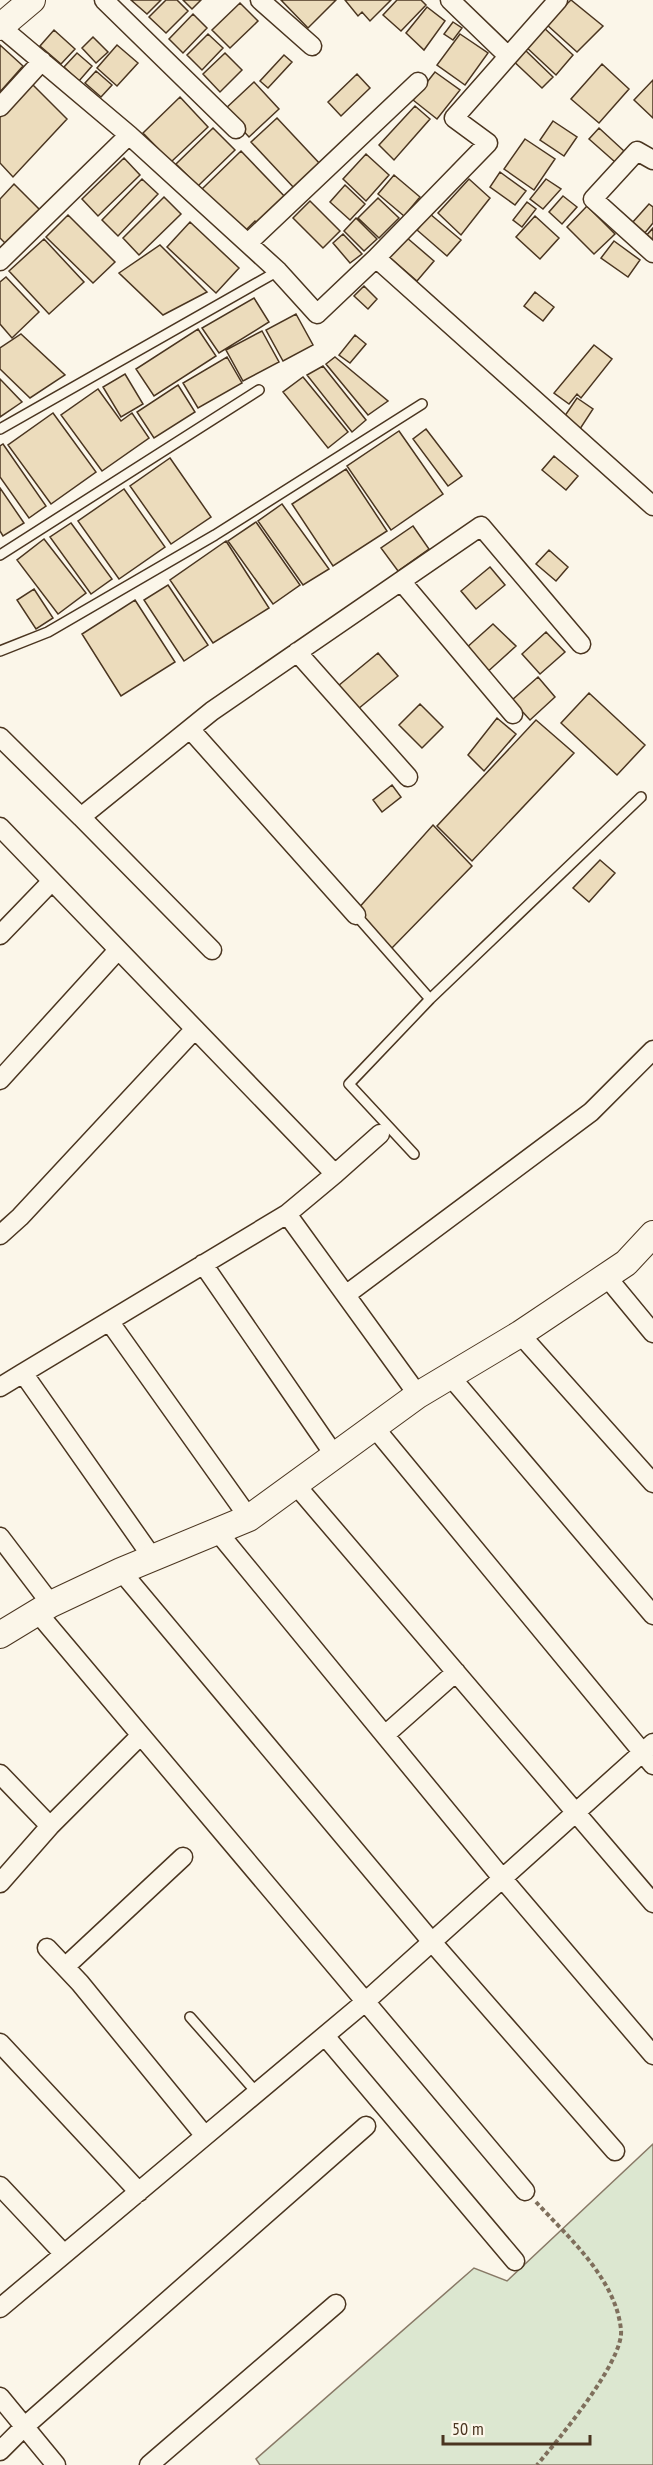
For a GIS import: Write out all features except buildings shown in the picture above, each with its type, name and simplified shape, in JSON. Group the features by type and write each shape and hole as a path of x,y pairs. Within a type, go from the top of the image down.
{"street":[{"path":"32,0 1,27 129,135 248,243 278,271 317,314 376,258 489,143 454,118 558,0"},
{"path":"104,0 236,129"},
{"path":"260,0 312,46"},
{"path":"450,0 507,56"},
{"path":"0,107 42,61"},
{"path":"248,243 418,82"},
{"path":"0,261 129,135"},
{"path":"653,160 638,151 593,199 653,254"},
{"path":"376,258 653,506"},
{"path":"81,817 190,729 297,652 481,526 581,644"},
{"path":"401,581 513,714"},
{"path":"297,652 408,777"},
{"path":"190,729 356,915"},
{"path":"0,737 212,950"},
{"path":"0,827 335,1174"},
{"path":"0,935 52,881"},
{"path":"0,1080 117,950"},
{"path":"0,1235 194,1030"},
{"path":"347,1294 591,1112 653,1050"},
{"path":"0,1387 288,1214 383,1131"},
{"path":"288,1214 418,1395"},
{"path":"0,1635 44,1608 121,1571 249,1518 418,1395 520,1334 627,1263 653,1234"},
{"path":"203,1264 334,1455"},
{"path":"606,1276 653,1333"},
{"path":"109,1321 249,1518"},
{"path":"520,1334 653,1483"},
{"path":"23,1373 152,1557"},
{"path":"450,1376 653,1615"},
{"path":"0,2308 365,2002 575,1813 649,1754 374,1426"},
{"path":"295,1484 653,1903"},
{"path":"217,1531 502,1878 653,2055"},
{"path":"0,1537 44,1608 140,1736 525,2191"},
{"path":"121,1571 432,1942 615,2151"},
{"path":"385,1735 456,1672"},
{"path":"0,1883 50,1826 140,1736"},
{"path":"0,1774 50,1826"},
{"path":"65,1967 183,1857"},
{"path":"47,1948 205,2136"},
{"path":"325,2036 515,2261"},
{"path":"0,2043 139,2192"},
{"path":"0,2451 24,2427 366,2126"},
{"path":"0,2186 64,2254"},
{"path":"148,2465 336,2304"},
{"path":"0,2397 56,2465"}],"lane":[{"path":"0,429 278,271"},
{"path":"0,555 259,390"},
{"path":"0,651 48,632 215,535 422,404"},
{"path":"414,1154 383,1131 348,1084 430,999 641,797"},
{"path":"356,915 430,999"},
{"path":"190,2017 257,2093"}],"path":[{"path":"525,2191 584,2254 611,2295 622,2332 614,2362 537,2465"}],"green space":[{"path":"653,2144 653,2465 260,2465 256,2459 474,2268 507,2281"}]}
